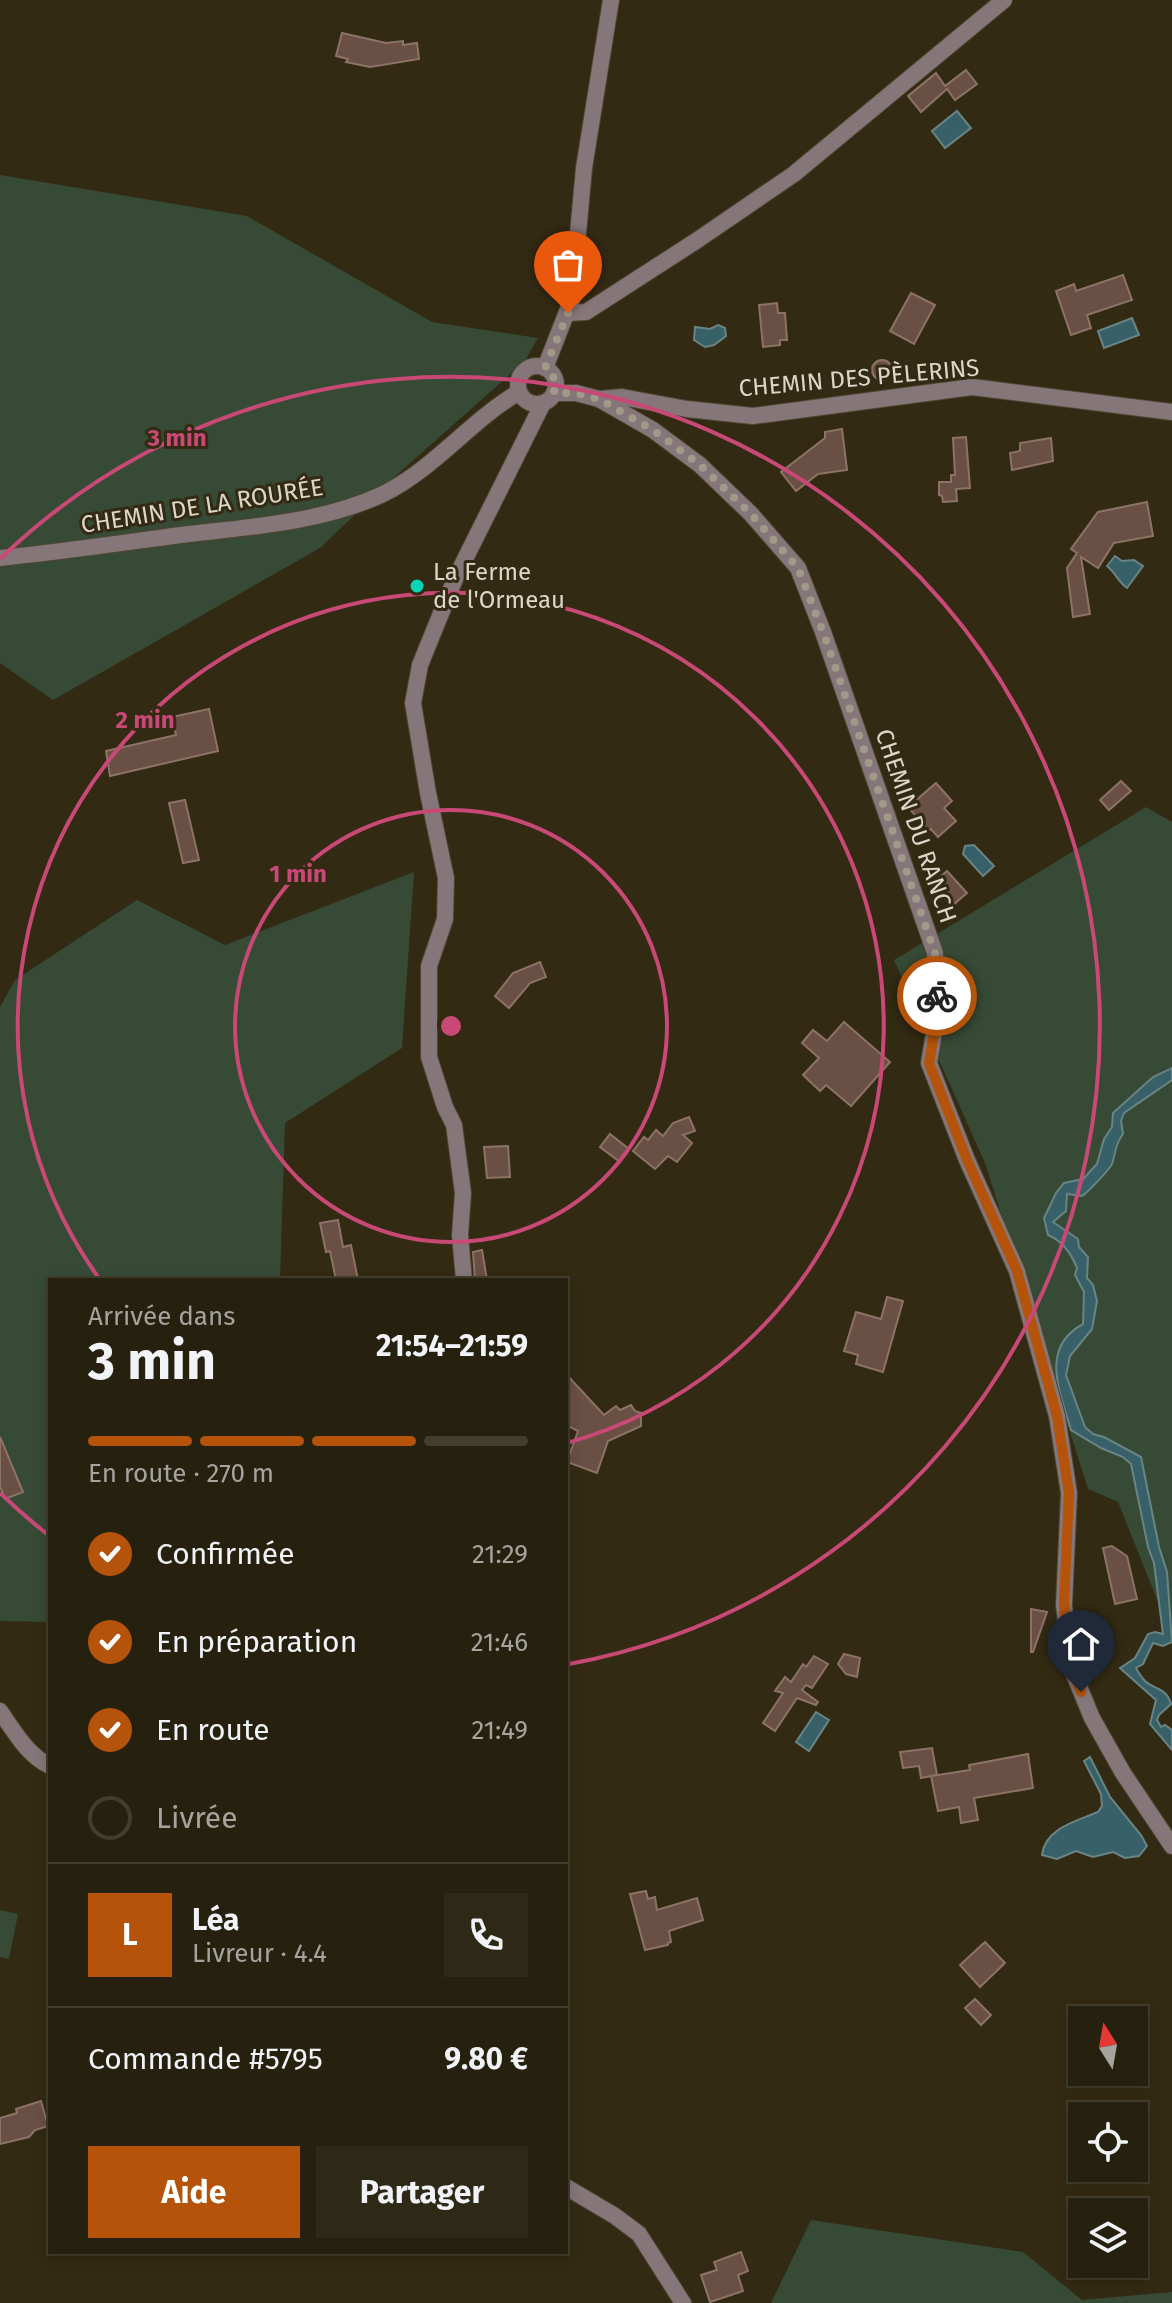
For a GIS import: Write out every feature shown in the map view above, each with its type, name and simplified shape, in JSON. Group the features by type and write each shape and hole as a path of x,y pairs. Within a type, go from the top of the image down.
{"street":[{"path":"545,368 568,313 584,168 611,0"},
{"path":"568,313 586,312 794,174 1004,0"},
{"path":"464,1278 460,1235 463,1193 454,1125 429,1057 429,966 445,919 446,878 413,703 420,665 455,579 549,398 555,379 545,368 530,367 524,371 519,377 519,392 529,403 549,398"},
{"name":"CHEMIN DES PÈLERINS","path":"599,399 622,397 687,409 753,416 972,387 1172,412"},
{"name":"CHEMIN DE LA ROURÉE","path":"0,558 287,522 354,505 384,493 427,465 499,404 519,392"},
{"name":"CHEMIN DU RANCH","path":"549,398 576,393 599,399 653,430 700,465 751,514 798,568 935,953 938,1010 929,1063 967,1160 1017,1271 1057,1416 1069,1493 1064,1605 1071,1667 1092,1718 1123,1773 1172,1846"},
{"path":"0,1711 22,1742 48,1765"},
{"path":"568,2188 639,2234 683,2303"}],"green space":[{"path":"0,175 247,216 432,322 538,338 525,361 320,548 53,700 0,663"},
{"path":"1146,807 1172,822 1172,1637 1118,1502 1088,1489 985,1163 894,960"},
{"path":"414,872 402,1048 285,1123 280,1278 48,1278 48,1622 0,1621 0,1007 15,980 137,900 225,945"},
{"path":"0,1910 18,1914 9,1959 0,1957"},
{"path":"811,2220 1023,2252 1082,2300 1172,2292 1172,2303 771,2303"}],"water":[{"path":"957,111 971,128 945,148 932,131"},
{"path":"1132,318 1139,335 1104,348 1098,331"},
{"path":"718,325 725,328 726,336 714,345 705,347 694,340 695,327 710,329"},
{"path":"1115,556 1122,561 1134,560 1143,566 1127,588 1107,566"},
{"path":"974,845 994,866 983,876 963,854 965,846"},
{"path":"1172,1068 1172,1080 1124,1113 1121,1121 1123,1134 1110,1167 1082,1196 1067,1194 1066,1211 1053,1222 1078,1239 1079,1247 1088,1257 1087,1278 1093,1285 1097,1301 1092,1329 1070,1356 1066,1375 1085,1427 1141,1457 1167,1572 1172,1642 1163,1646 1153,1643 1143,1664 1136,1668 1145,1681 1164,1692 1169,1699 1171,1704 1157,1720 1161,1727 1165,1725 1172,1730 1172,1750 1150,1724 1156,1700 1120,1668 1135,1658 1148,1634 1163,1634 1154,1563 1131,1464 1071,1430 1058,1386 1057,1358 1069,1334 1083,1324 1084,1292 1075,1275 1077,1268 1072,1257 1062,1244 1048,1235 1044,1218 1064,1183 1083,1179 1097,1164 1104,1139 1112,1127 1113,1113 1153,1077"},
{"path":"816,1712 829,1720 809,1751 796,1742"},
{"path":"1090,1757 1110,1797 1147,1846 1139,1856 1125,1858 1113,1852 1093,1857 1076,1851 1057,1859 1042,1855 1044,1846 1056,1832 1098,1812 1102,1806 1101,1794 1084,1761"}],"building":[{"path":"342,33 386,43 417,43 419,59 370,67 346,62 348,59 336,56"},
{"path":"966,70 977,84 955,100 947,89 921,112 908,96 936,73 945,86"},
{"path":"1123,275 1132,300 1087,315 1091,328 1071,335 1056,291 1074,284 1076,291"},
{"path":"911,293 935,305 914,344 890,331"},
{"path":"777,303 778,313 785,313 787,340 780,340 780,345 763,347 759,305"},
{"path":"882,360 889,363 892,370 889,377 882,380 875,377 872,370 875,363"},
{"path":"842,429 847,470 818,474 796,491 781,472 825,438 825,432"},
{"path":"966,437 970,488 956,489 957,501 943,502 939,495 939,482 951,482 951,475 955,475 953,438"},
{"path":"1051,438 1053,461 1012,470 1010,453 1020,451 1020,443"},
{"path":"1147,502 1153,536 1114,543 1098,568 1081,557 1090,614 1073,617 1067,568 1077,553 1071,549 1098,512"},
{"path":"209,709 218,751 110,776 106,751 176,735 172,717"},
{"path":"1121,781 1131,791 1109,810 1100,800"},
{"path":"936,783 952,801 944,808 956,821 938,837 908,807"},
{"path":"185,800 199,860 183,863 169,803"},
{"path":"947,871 967,893 952,906 932,884"},
{"path":"540,962 546,977 530,983 509,1008 495,996 513,973"},
{"path":"844,1022 890,1062 851,1106 826,1085 820,1091 803,1075 819,1058 802,1043 813,1030 827,1041"},
{"path":"689,1117 695,1131 683,1135 692,1143 677,1162 668,1156 655,1169 633,1151 644,1137 648,1140 656,1130 663,1136 673,1123"},
{"path":"610,1134 629,1149 620,1162 600,1147"},
{"path":"508,1146 510,1177 487,1178 484,1147"},
{"path":"338,1220 343,1247 351,1245 358,1278 336,1278 320,1223"},
{"path":"482,1250 487,1278 475,1278 473,1252"},
{"path":"887,1297 903,1301 883,1372 856,1364 858,1355 844,1351 856,1312 881,1319"},
{"path":"568,1376 604,1415 616,1406 620,1410 631,1405 641,1413 641,1426 608,1441 597,1473 568,1462 578,1431 568,1426"},
{"path":"0,1437 23,1492 5,1499 0,1486"},
{"path":"1112,1546 1127,1556 1137,1599 1115,1604 1103,1548"},
{"path":"1031,1609 1047,1612 1033,1652 1031,1652"},
{"path":"844,1654 860,1658 857,1677 846,1674 838,1664"},
{"path":"814,1656 828,1664 812,1688 806,1685 802,1690 818,1702 816,1705 797,1698 775,1731 763,1723 783,1693 775,1691 785,1677 791,1682 803,1664 806,1667"},
{"path":"932,1748 937,1775 921,1778 919,1766 903,1768 900,1752"},
{"path":"1028,1754 1033,1788 974,1798 978,1820 961,1823 959,1807 938,1811 931,1776 970,1770 969,1765"},
{"path":"646,1891 648,1899 655,1897 657,1910 697,1898 703,1920 669,1931 671,1942 668,1945 645,1950 630,1894"},
{"path":"985,1942 1005,1963 980,1987 960,1965"},
{"path":"975,1999 991,2015 981,2025 965,2008"},
{"path":"41,2101 48,2126 35,2130 29,2137 0,2144 0,2118"},
{"path":"741,2252 748,2271 738,2275 743,2291 710,2302 701,2275 717,2270 714,2262"}],"way so far":[{"path":"568,313 545,368 555,379 554,393 576,393 599,399 653,430 700,465 751,514 798,568 935,953 937,996"}],"place":[{"name":"La Ferme de l'Ormeau","path":"417,586"}],"route":[{"path":"937,996 938,1010 929,1063 967,1160 1017,1271 1057,1416 1069,1493 1064,1605 1066,1635 1071,1667 1081,1692"}]}
